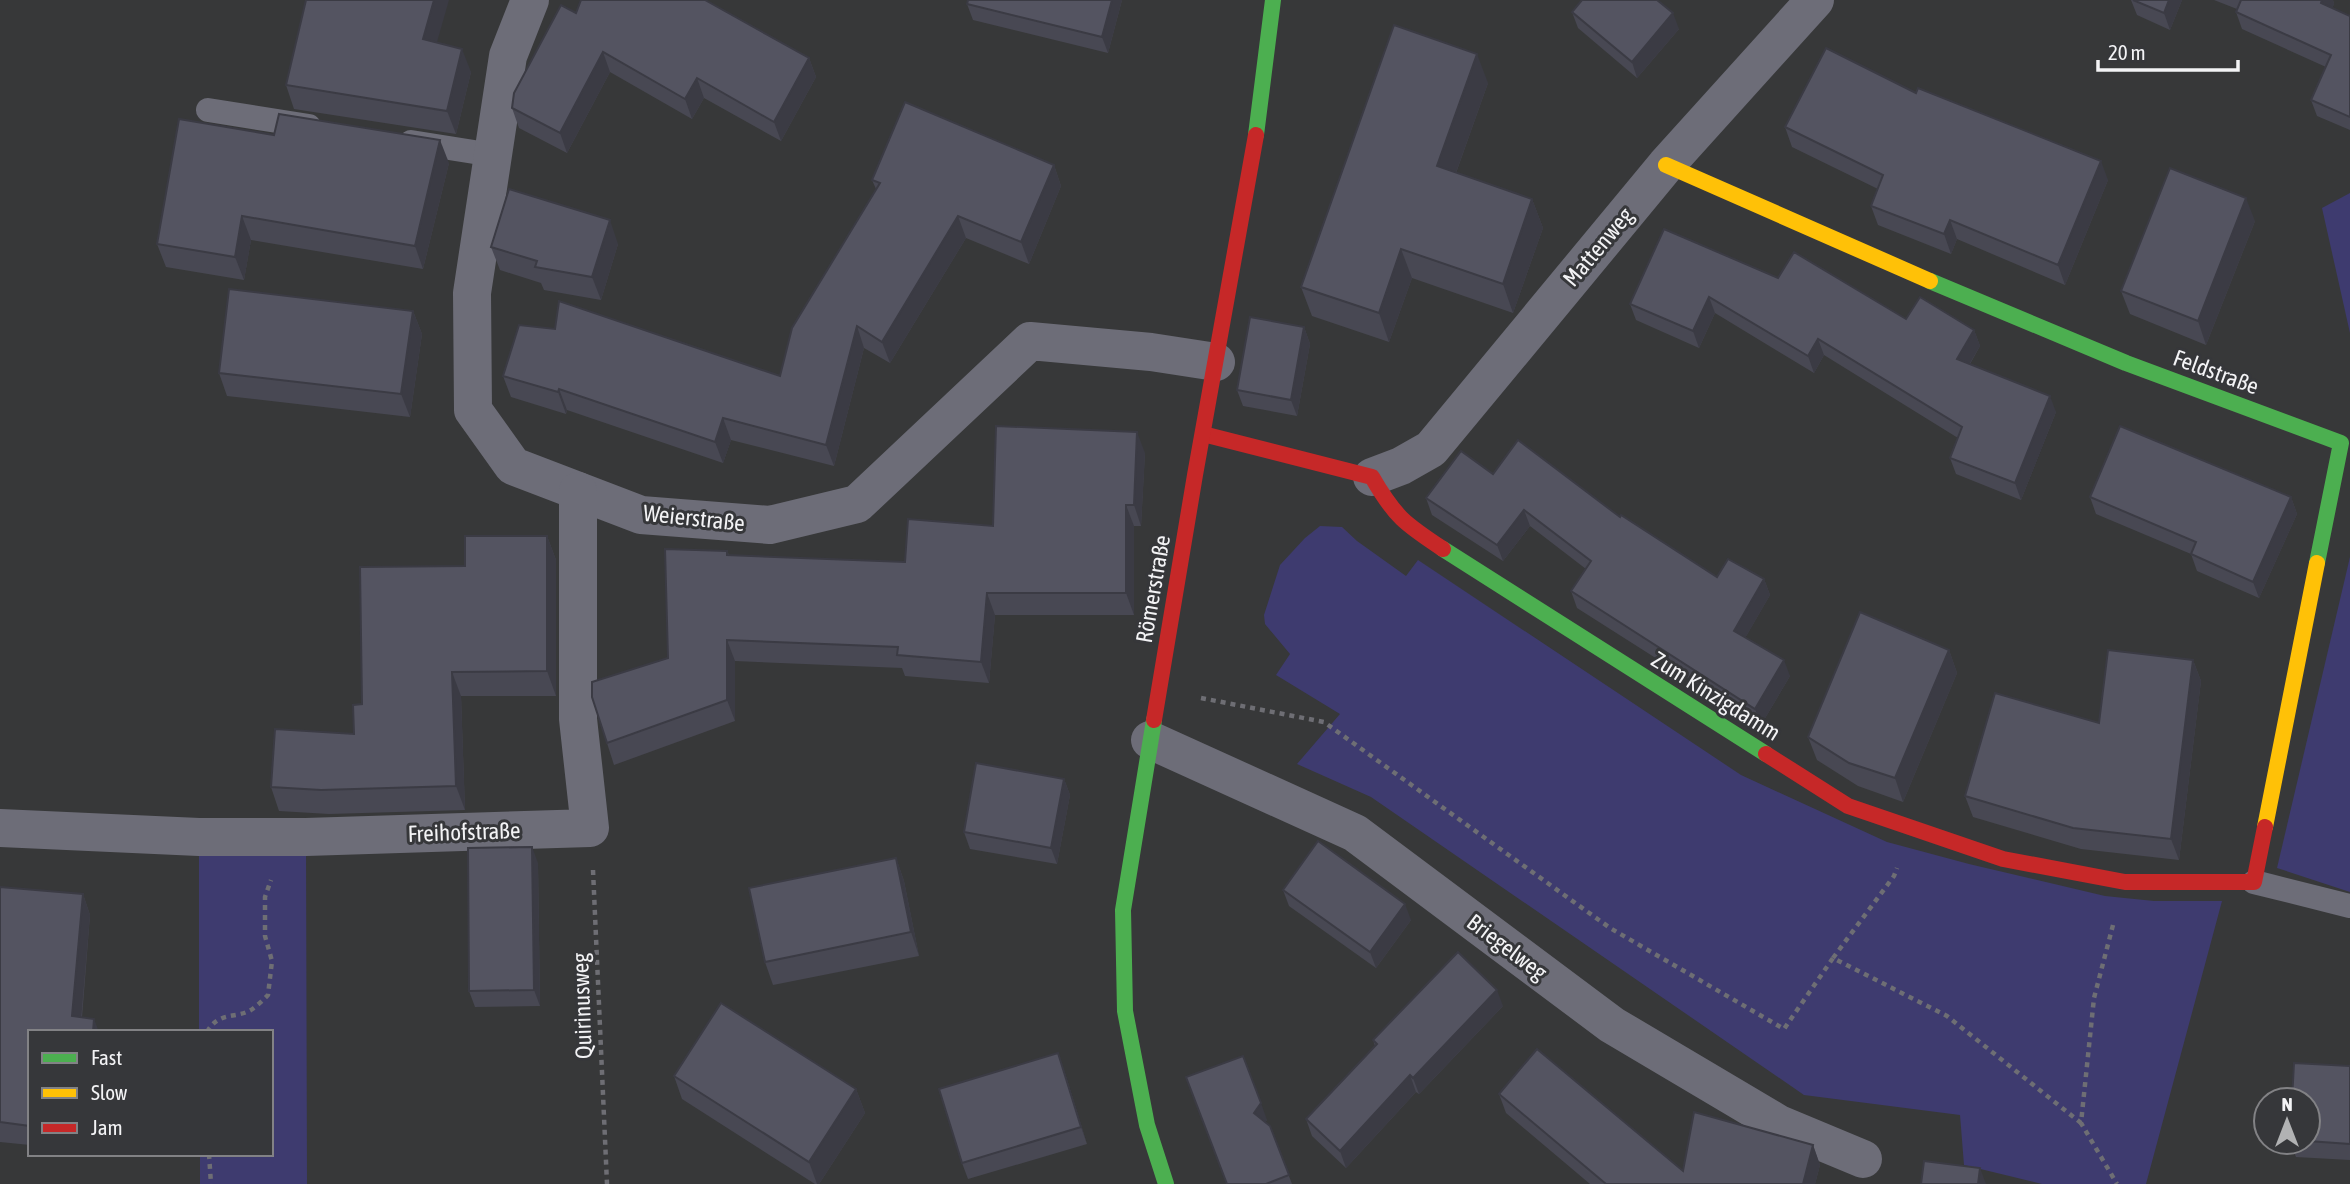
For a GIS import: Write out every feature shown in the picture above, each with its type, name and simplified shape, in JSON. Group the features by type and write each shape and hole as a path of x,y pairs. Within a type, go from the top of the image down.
{"street":[{"name":"Weierstraße","path":"530,0 508,57 472,293 473,410 513,466 641,515 770,526 858,504 1030,341 1151,352 1216,362"},
{"name":"Römerstraße","path":"1166,1184 1147,1125 1125,1011 1123,910 1158,689 1254,147 1273,0"},
{"name":"Mattenweg","path":"1372,477 1401,466 1431,449 1666,165 1815,0"},
{"name":"Feldstraße","path":"1666,165 1853,249 2114,358 2341,443 2254,882"},
{"path":"1203,434 1372,477"},
{"name":"Zum Kinzigdamm","path":"1372,477 1388,505 1406,526 1848,806 2003,859 2125,882 2254,882"},
{"path":"578,491 578,719 590,828"},
{"name":"Briegelweg","path":"1150,740 1355,833 1612,1025 1779,1124 1863,1159"},
{"name":"Freihofstraße","path":"0,828 199,837 270,837 590,828"}],"lane":[{"path":"208,110 328,129"},
{"path":"395,140 493,155"},
{"path":"2254,882 2350,906"}],"path":[{"path":"1158,689 1324,722 1610,929 1784,1029 1894,876 1905,846 1904,825"},
{"name":"Quirinusweg","path":"590,828 598,946 607,1184"},
{"path":"209,1030 216,1021 235,1013 249,1011 268,995 272,961 265,936 265,897 272,883 270,837"},
{"path":"2081,1123 2094,998 2125,882"},
{"path":"1833,958 1947,1016 2081,1123 2117,1184"},
{"path":"209,1156 211,1184"}],"shaded area":[{"path":"2350,193 2350,333 2322,208"},
{"path":"1320,526 1342,527 1406,576 1418,560 1741,775 1887,842 2105,896 2154,901 2222,901 2146,1184 2042,1184 1964,1165 1960,1115 1804,1095 1371,797 1297,764 1340,714 1276,675 1290,654 1265,624 1264,615 1280,565"},
{"path":"2350,557 2350,892 2277,868"},
{"path":"199,837 306,837 307,1184 200,1184 200,1156 273,1156 273,1030 199,1030"}],"building":[{"path":"306,0 434,0 423,39 462,49 447,111 286,85"},
{"path":"581,0 705,0 809,58 774,122 697,78 685,99 603,52 560,133 512,108 514,93 561,5 576,13"},
{"path":"968,0 1112,0 1102,37 967,4"},
{"path":"1582,0 1657,0 1673,13 1632,62 1572,12"},
{"path":"2133,0 2169,0 2164,13"},
{"path":"2241,0 2322,0 2321,3 2350,16 2350,117 2311,100 2331,55 2236,12"},
{"path":"1394,25 1477,54 1437,166 1532,199 1503,284 1401,249 1379,313 1301,287"},
{"path":"1826,48 1916,93 1918,88 2101,161 2058,265 1950,220 1944,234 1871,206 1883,175 1785,127"},
{"path":"905,102 1054,165 1021,242 958,216 882,342 857,326 826,445 723,418 715,442 559,389 558,392 503,376 519,325 555,329 559,301 780,376 792,328 880,183 872,180"},
{"path":"279,114 440,140 415,246 242,216 235,257 157,244 179,119 274,135"},
{"path":"2170,168 2246,198 2198,321 2121,291"},
{"path":"509,189 610,220 592,277 535,267 537,261 491,247"},
{"path":"1664,229 1778,278 1794,252 1906,319 1920,297 1974,330 1957,359 2050,396 2015,483 1950,458 1962,427 1818,339 1808,356 1709,297 1693,331 1630,304"},
{"path":"229,289 413,311 401,394 219,373"},
{"path":"1250,317 1304,327 1291,400 1237,390"},
{"path":"996,426 1137,432 1134,505 1126,505 1126,593 987,593 981,662 897,655 898,647 727,640 727,700 607,743 592,697 592,682 668,658 665,549 727,551 727,555 905,562 908,519 993,526"},
{"path":"2120,426 2291,497 2253,582 2191,554 2196,542 2090,497"},
{"path":"1518,440 1620,517 1621,515 1717,577 1728,559 1764,579 1734,631 1784,660 1755,709 1571,591 1591,561 1524,510 1497,545 1426,498 1461,451 1493,474"},
{"path":"465,536 547,536 547,671 452,672 456,786 321,790 271,787 275,729 354,734 353,705 362,704 360,567 465,566"},
{"path":"1860,612 1949,650 1895,778 1849,763 1808,737"},
{"path":"2108,650 2193,660 2171,839 2073,828 1965,796 1995,693 2099,723"},
{"path":"976,763 1064,779 1051,848 964,832"},
{"path":"1318,841 1405,904 1370,952 1283,890"},
{"path":"532,847 534,990 469,991 468,848"},
{"path":"896,858 911,932 765,962 749,888"},
{"path":"0,887 83,894 72,1016 94,1019 93,1030 28,1030 28,1126 0,1122"},
{"path":"1458,952 1497,990 1413,1078 1410,1075 1340,1151 1306,1119 1377,1044 1373,1040"},
{"path":"721,1003 856,1089 809,1162 674,1076"},
{"path":"1537,1049 1683,1171 1694,1112 1813,1145 1803,1184 1606,1184 1499,1094"},
{"path":"1058,1053 1081,1127 962,1163 939,1089"},
{"path":"1243,1056 1261,1103 1254,1113 1270,1126 1289,1175 1266,1184 1227,1184 1186,1077"},
{"path":"2294,1063 2350,1066 2350,1144 2322,1142 2322,1086 2293,1086"},
{"path":"1924,1161 1980,1168 1978,1184 1921,1184"}],"traffic: fast":[{"path":"1256,135 1273,0"},
{"path":"1930,281 2126,363 2341,443 2317,563"},
{"path":"1443,549 1766,754"},
{"path":"1154,720 1123,910 1125,1011 1147,1125 1166,1184"}],"traffic: slow":[{"path":"1666,165 1930,281"},
{"path":"2265,827 2317,563"}],"traffic: jam":[{"path":"1154,720 1256,135"},
{"path":"1203,434 1372,477 1387,502 1402,519 1443,549"},
{"path":"1766,754 1848,806 2003,859 2125,882 2254,882 2265,827"}]}
